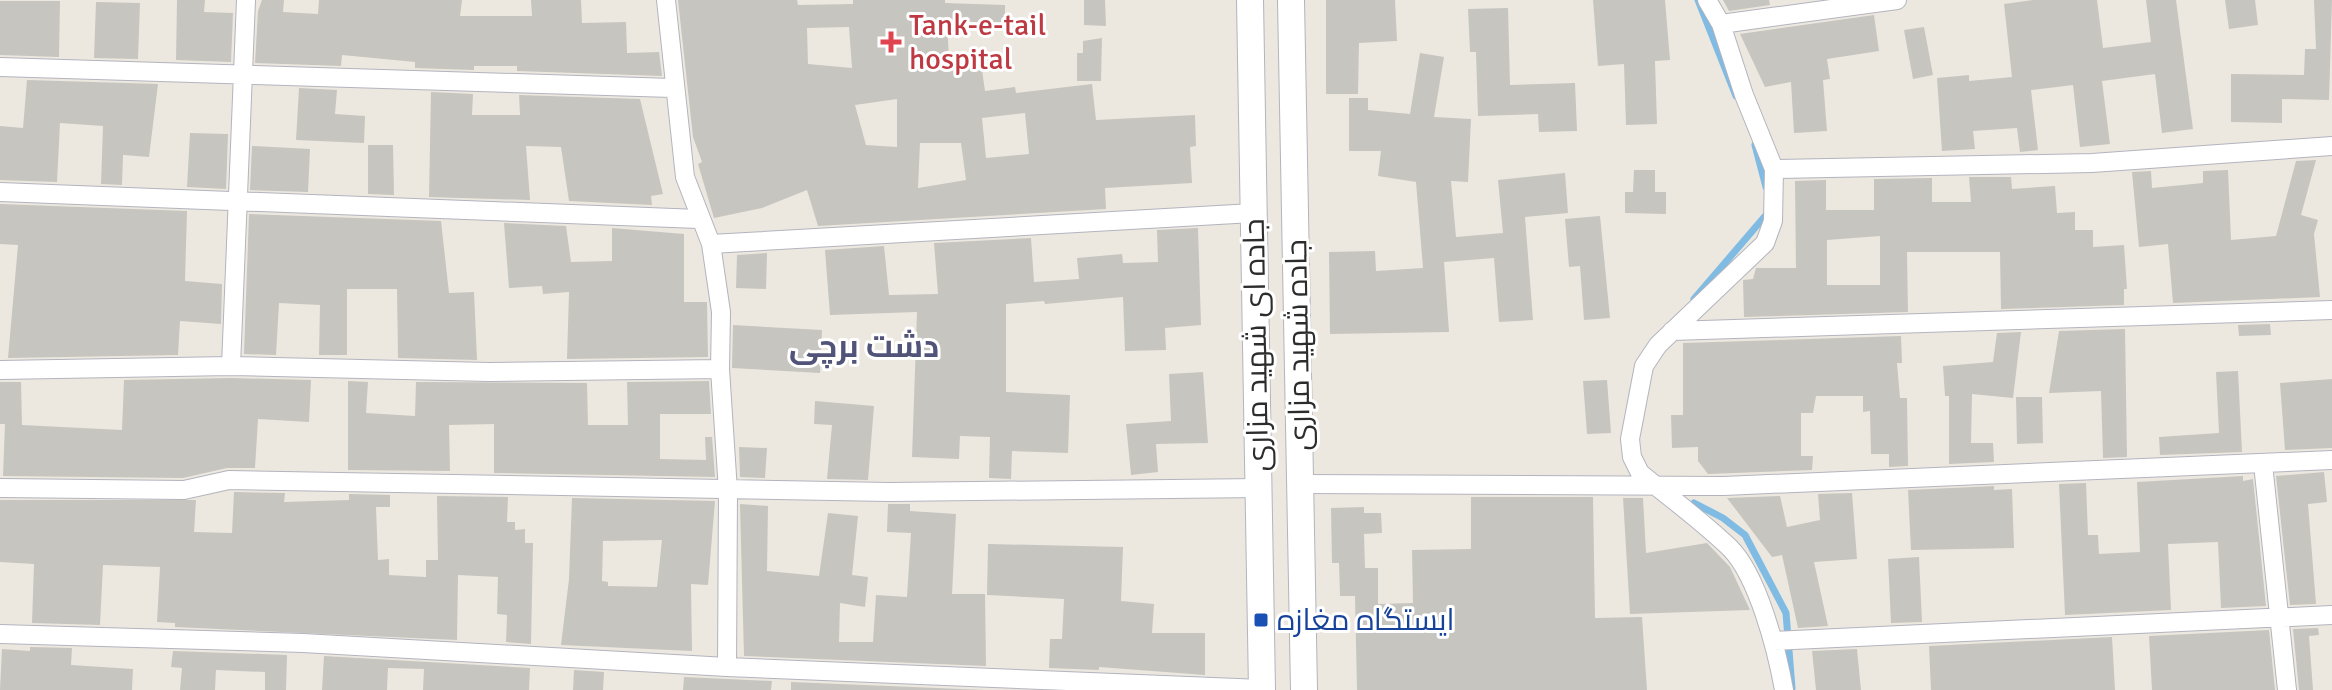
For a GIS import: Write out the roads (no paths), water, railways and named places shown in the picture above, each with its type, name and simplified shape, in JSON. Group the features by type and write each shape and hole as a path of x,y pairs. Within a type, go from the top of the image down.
{"main road":[{"name":"جاده ای شهید مزاری","path":"1250,0 1262,690"},
{"name":"جاده شهید مزاری","path":"1291,0 1304,690"}],"street":[{"path":"231,366 246,0"},
{"path":"666,0 672,88 685,177 711,244 721,312 720,369 728,491 727,667"},
{"path":"1707,0 1721,24 1744,95 1774,169 1773,221 1765,243 1672,331 1644,366 1630,439 1632,457 1640,473 1732,550 1758,598 1773,641 1784,690"},
{"path":"1721,24 1897,0"},
{"path":"0,67 672,88"},
{"path":"1774,169 2092,163 2332,146"},
{"path":"0,192 699,219"},
{"path":"711,244 1253,213"},
{"path":"1672,331 2332,310"},
{"path":"0,370 231,366 489,372 720,369"},
{"path":"1301,484 1656,486 2332,460"},
{"path":"2263,464 2287,690"},
{"path":"0,488 184,490 229,480 728,491 1259,488"},
{"path":"1773,641 2332,615"},
{"path":"0,634 303,643 727,667 1262,690"}],"waterway":[{"path":"1698,0 1736,96"},
{"path":"1755,145 1766,187"},
{"path":"1694,299 1766,215"},
{"path":"1694,503 1723,518 1745,535 1786,613 1792,688"}],"place":[{"name":"Tank-e-tail hospital","path":"891,42"},
{"name":"ایستگاه مغازه","path":"1261,620"}],"district":[{"name":"دشت برچی","path":"864,346"}]}
